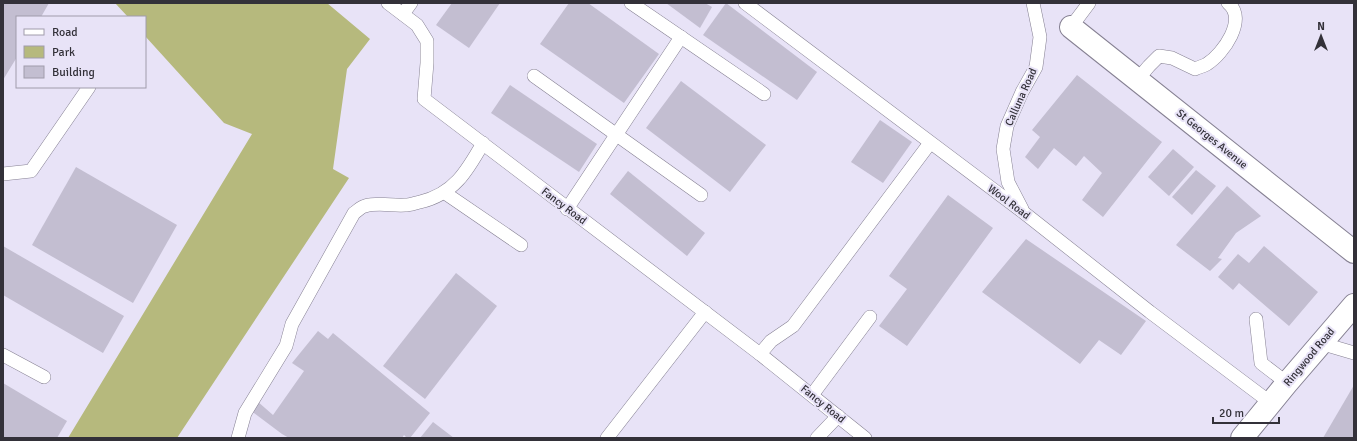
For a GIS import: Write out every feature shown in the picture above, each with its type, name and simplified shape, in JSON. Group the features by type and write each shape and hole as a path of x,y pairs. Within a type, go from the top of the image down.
{"street":[{"name":"St Georges Avenue","path":"1071,27 1354,252"},
{"name":"Ringwood Road","path":"1228,438 1247,433 1320,343 1354,307"}],"lane":[{"path":"388,3 403,14 411,3"},
{"path":"631,3 764,94"},
{"name":"Wool Road","path":"745,3 1023,212 1150,312 1271,403"},
{"name":"Calluna Road","path":"1023,212 1008,182 1003,149 1007,126 1022,92 1036,67 1040,37 1033,3"},
{"path":"1071,27 1089,3"},
{"path":"1138,79 1159,56 1172,58 1195,69 1207,65 1222,49 1234,30 1235,14 1228,3"},
{"name":"Fancy Road","path":"403,14 417,25 427,41 424,99 760,354 865,438"},
{"path":"567,209 681,37"},
{"path":"534,76 702,195"},
{"path":"3,174 31,171 88,88"},
{"path":"760,354 771,341 793,326 930,143"},
{"path":"238,438 245,413 286,346 292,324 354,213 365,206 382,204 405,205 431,200 445,192 456,183 472,162 483,144"},
{"path":"445,192 521,245"},
{"path":"606,438 705,312"},
{"path":"812,395 870,317"},
{"path":"1256,319 1261,363 1287,383"},
{"path":"1320,343 1354,353"},
{"path":"3,355 44,377"},
{"path":"817,438 838,416"}],"green space":[{"path":"115,3 327,3 370,39 347,69 333,169 349,178 177,438 68,438 252,134 224,123 146,37 146,16 127,16"}],"building":[{"path":"3,3 49,3 42,16 16,16 16,59 3,80"},
{"path":"452,3 500,3 469,48 436,25"},
{"path":"569,3 588,3 659,54 624,103 540,44"},
{"path":"666,3 705,3 712,7 700,28"},
{"path":"726,3 817,72 797,100 703,35"},
{"path":"1077,75 1162,142 1103,217 1082,200 1102,173 1084,156 1076,166 1054,148 1038,169 1025,157 1040,137 1032,130"},
{"path":"681,81 766,145 730,192 646,128"},
{"path":"510,85 597,144 579,172 491,113"},
{"path":"880,120 912,142 883,183 851,162"},
{"path":"1173,149 1194,167 1169,196 1148,177"},
{"path":"76,167 177,225 133,303 32,245"},
{"path":"1196,170 1216,186 1192,215 1172,197"},
{"path":"628,171 705,233 687,256 610,194"},
{"path":"1227,186 1261,216 1236,233 1218,258 1222,259 1210,271 1176,245"},
{"path":"948,195 993,228 907,346 879,326 907,289 889,276"},
{"path":"1026,239 1146,321 1121,355 1099,340 1080,364 982,292"},
{"path":"3,246 124,316 103,353 3,295"},
{"path":"1264,246 1318,292 1289,326 1239,283 1233,290 1218,277 1238,254 1249,263"},
{"path":"456,273 497,306 425,399 383,366"},
{"path":"318,331 328,339 333,333 430,413 410,438 407,438 404,435 402,438 289,438 250,410 257,401 273,415 304,371 292,363"},
{"path":"3,383 67,421 57,438 3,438"},
{"path":"1354,385 1354,438 1323,438"},
{"path":"433,422 454,438 420,438"}]}
